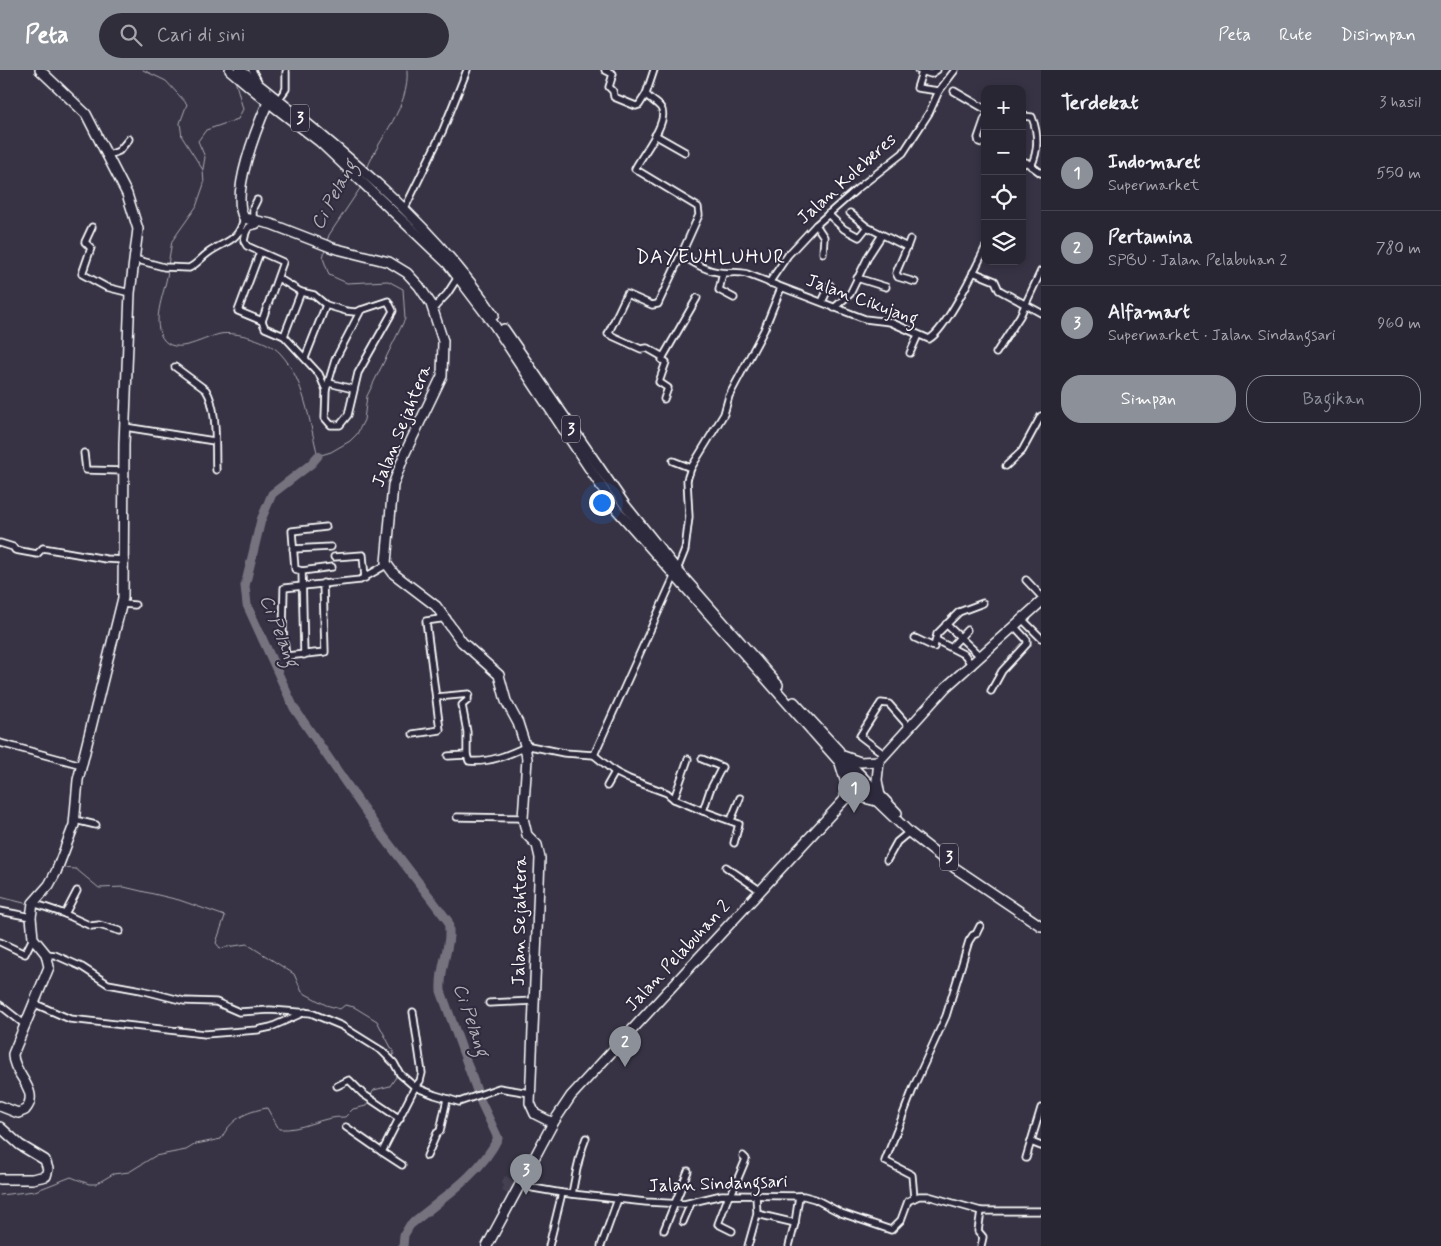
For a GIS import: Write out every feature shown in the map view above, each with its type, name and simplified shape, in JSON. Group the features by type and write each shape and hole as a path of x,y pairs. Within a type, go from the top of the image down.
{"main road":[{"path":"0,1106 15,1113 23,1111 28,1107 30,1091 12,1060 14,1048 48,971 46,954 33,938 31,917 33,902 49,885 56,872 75,820 76,791 122,604 125,427 130,293 138,224 126,194 81,107 40,70"},
{"name":"3","path":"230,70 245,73 353,166 377,195 427,242 480,300"},
{"name":"3","path":"245,73 268,102 383,187 432,236 480,300 624,505 676,574 879,801 909,832 969,879 1020,910 1041,920"},
{"path":"252,220 240,208 245,160 268,102"},
{"name":"Jalan Sejahtera","path":"252,220 333,248 375,258 396,266 425,293 443,341 442,376 405,453 393,485 385,549 386,565 394,574 436,606 447,618 462,642 499,675 506,701 518,723 525,746 527,759 523,818 527,835 537,846 540,858 530,1093 532,1111 553,1123"},
{"path":"882,758 860,762 841,759 846,783 845,799 857,796 879,801 877,780 882,758 946,687 972,666 1041,602"},
{"name":"Jalan Pelabuhan 2","path":"487,1246 553,1123 571,1096 845,799"},
{"name":"3","path":"879,801 1041,926"},
{"path":"0,1127 28,1151 45,1160 48,1170 46,1176 38,1178 0,1179"}],"street":[{"path":"405,208 443,130 467,70"},
{"path":"605,70 613,74 609,87 613,90 614,97 636,106 639,105 646,94 654,70"},
{"path":"937,70 932,74 920,71 916,85 917,88 939,91"},
{"name":"Jalan Koleberes","path":"769,283 788,255 816,225 857,189 903,153 929,113 939,91 955,70"},
{"path":"278,100 286,89 286,72"},
{"path":"954,91 981,107"},
{"path":"646,94 662,111 655,136 637,165 636,171 692,201 700,209 699,215 658,304 652,305 627,294 608,334 641,349 647,348 663,357 662,360 666,362 659,384 668,388 664,399"},
{"path":"1026,116 1032,117 1037,146 1026,162"},
{"path":"981,129 978,138 981,143"},
{"path":"655,136 685,152"},
{"path":"106,156 119,151 129,139"},
{"path":"1026,164 1041,172"},
{"path":"134,259 176,269 193,266 206,254 234,240 249,226 252,220 252,208 257,200"},
{"path":"850,213 867,227 907,247"},
{"path":"828,214 855,236 861,237 867,227"},
{"path":"252,220 243,231 245,245 282,261 283,265 262,321 265,328 284,336 318,374 326,390"},
{"path":"816,225 824,237 823,253"},
{"path":"92,226 86,242 91,248 82,274 114,289 130,293"},
{"path":"834,308 839,301 848,297 882,235"},
{"path":"910,239 896,273 898,277 915,282"},
{"path":"260,252 238,311 262,321"},
{"name":"Jalan Cikujang","path":"681,255 708,270 723,273 738,272 865,319 890,322 929,339 936,335 981,256"},
{"path":"996,353 1026,304 1041,271"},
{"path":"973,272 995,281 999,290 1041,313"},
{"path":"723,273 718,290 734,298"},
{"path":"432,310 448,294 458,277"},
{"path":"278,278 301,292 314,295 326,305 346,311 361,310 388,301 394,311 358,373 348,415 337,426 328,422 325,418 326,390 335,360 361,310"},
{"path":"858,278 886,287"},
{"path":"822,302 830,285"},
{"path":"594,755 686,550 689,517 688,480 691,468 724,414 729,396 764,330 781,288"},
{"path":"284,336 301,292"},
{"path":"663,357 697,298"},
{"path":"305,358 326,305"},
{"path":"910,353 918,335"},
{"path":"175,367 209,394 212,408 216,470"},
{"path":"329,382 353,389"},
{"path":"1006,466 1022,451 1041,416"},
{"path":"125,427 214,441"},
{"path":"84,453 86,470 124,471"},
{"path":"672,461 691,468"},
{"path":"326,527 292,530 295,569 302,571 332,567"},
{"path":"0,543 13,547 15,550 37,554 42,548 106,559 124,560"},
{"path":"293,549 331,547"},
{"path":"334,557 363,555 365,578"},
{"path":"324,583 324,652 284,655 282,591 286,587 365,578 386,565"},
{"path":"302,571 304,655"},
{"path":"1026,580 1041,596"},
{"path":"915,638 932,648 937,634 963,609 983,603"},
{"path":"122,604 135,605"},
{"path":"413,734 440,730 426,622 447,618"},
{"path":"1022,620 1041,638"},
{"path":"946,624 981,657"},
{"path":"991,691 1002,672 1027,644 1027,640 1015,627"},
{"path":"951,647 968,630 969,644"},
{"path":"936,640 965,655 972,666"},
{"path":"437,697 469,694 468,700 462,705 467,732 467,755 469,761 484,761 504,756 525,746 564,753 594,755 615,772 667,793 674,799 739,824 734,843"},
{"path":"882,758 860,736 881,703 889,704 910,728"},
{"path":"0,743 82,765"},
{"path":"448,756 467,755"},
{"path":"674,799 688,759"},
{"path":"702,759 722,767 710,790 703,811"},
{"path":"607,786 615,772"},
{"path":"731,820 740,798"},
{"path":"457,817 523,818"},
{"path":"75,820 96,825"},
{"path":"887,860 894,846 909,832"},
{"path":"726,868 761,891"},
{"path":"65,914 77,891"},
{"path":"33,902 91,926 99,925 120,930"},
{"path":"0,910 31,917"},
{"path":"980,926 976,934 969,941 946,1016 915,1084 885,1161 912,1175 914,1198 928,1196 980,1211 1041,1211"},
{"path":"0,942 25,954 33,938"},
{"path":"46,954 55,955 82,967 108,984 142,990 184,1001 216,1002 239,1012 270,1010 305,1012 342,1026 382,1052 394,1063 400,1074 415,1087 447,1099 459,1102 490,1090 509,1088 530,1093"},
{"path":"489,1003 534,1001"},
{"path":"33,1003 70,1019 205,1034 257,1030 271,1027 305,1012"},
{"path":"0,1005 24,1024"},
{"path":"382,1152 415,1087 420,1081 422,1072 413,1012"},
{"path":"337,1086 349,1080 363,1094 400,1119"},
{"path":"427,1156 440,1131 447,1099"},
{"path":"1026,1158 1041,1108"},
{"path":"346,1127 402,1165"},
{"path":"572,1194 576,1174 575,1168 586,1138"},
{"path":"1031,1142 1041,1146"},
{"path":"732,1231 718,1224 746,1159 743,1156"},
{"path":"664,1230 688,1171"},
{"name":"Jalan Sindangsari","path":"521,1183 533,1188 562,1193 675,1203 691,1203 712,1196 730,1194 799,1196 812,1198 836,1211 891,1230 901,1220 908,1201 914,1198"},
{"path":"549,1246 562,1193"},
{"path":"748,1246 757,1214 756,1195"},
{"path":"789,1246 799,1196"},
{"path":"601,1246 618,1199"},
{"path":"683,1222 691,1203"},
{"path":"980,1211 978,1228 983,1237 981,1246"},
{"path":"757,1214 795,1223"}],"shaded area":[{"path":"505,1176 515,1181 508,1194 502,1191 504,1185 501,1183"}],"waterway":[{"path":"143,70 166,81 187,104 180,123 182,137 203,170 204,184 196,207 172,241 168,265"},
{"name":"Ci Pelang","path":"367,169 404,97 407,84 407,70"},
{"path":"203,169 205,157 198,141 206,130 238,119 243,109 235,80"},
{"name":"Ci Pelang","path":"327,241 329,235 361,187"},
{"name":"Ci Pelang","path":"168,269 158,317 160,333 165,341 171,345 187,345 227,333 252,338 275,349 288,364 301,388 318,456 331,452 350,441 357,434 364,420 367,396 405,319 403,289 388,281 347,283 329,275 323,258 325,250"},
{"name":"Ci Pelang","path":"318,456 311,464 272,494 261,520 245,586 247,605 294,708 377,828 448,921 449,939 442,972 441,991 481,1102 498,1138 491,1151 471,1175 410,1225 404,1235 403,1246"},
{"path":"62,868 76,869 99,888 124,887 179,900 225,916 216,943 220,948 247,944 294,974 302,992 326,1005 340,1009 345,1005 354,1007 377,1021 394,1053 393,1057"},
{"path":"0,897 28,904"},
{"path":"371,1095 374,1090 390,1086 396,1077 392,1063"},
{"path":"0,1195 35,1191 71,1177 89,1184 96,1184 113,1174 129,1172 155,1156 186,1150 196,1144 221,1139 234,1121 245,1114 259,1110 267,1108 279,1129 288,1129 336,1117 345,1117 353,1109 366,1106 369,1102"}],"place":[{"name":"Indomaret","path":"854,813"},
{"name":"Pertamina","path":"625,1067"},
{"name":"Alfamart","path":"526,1195"}],"district":[{"name":"DAYEUHLUHUR","path":"711,257"}]}
